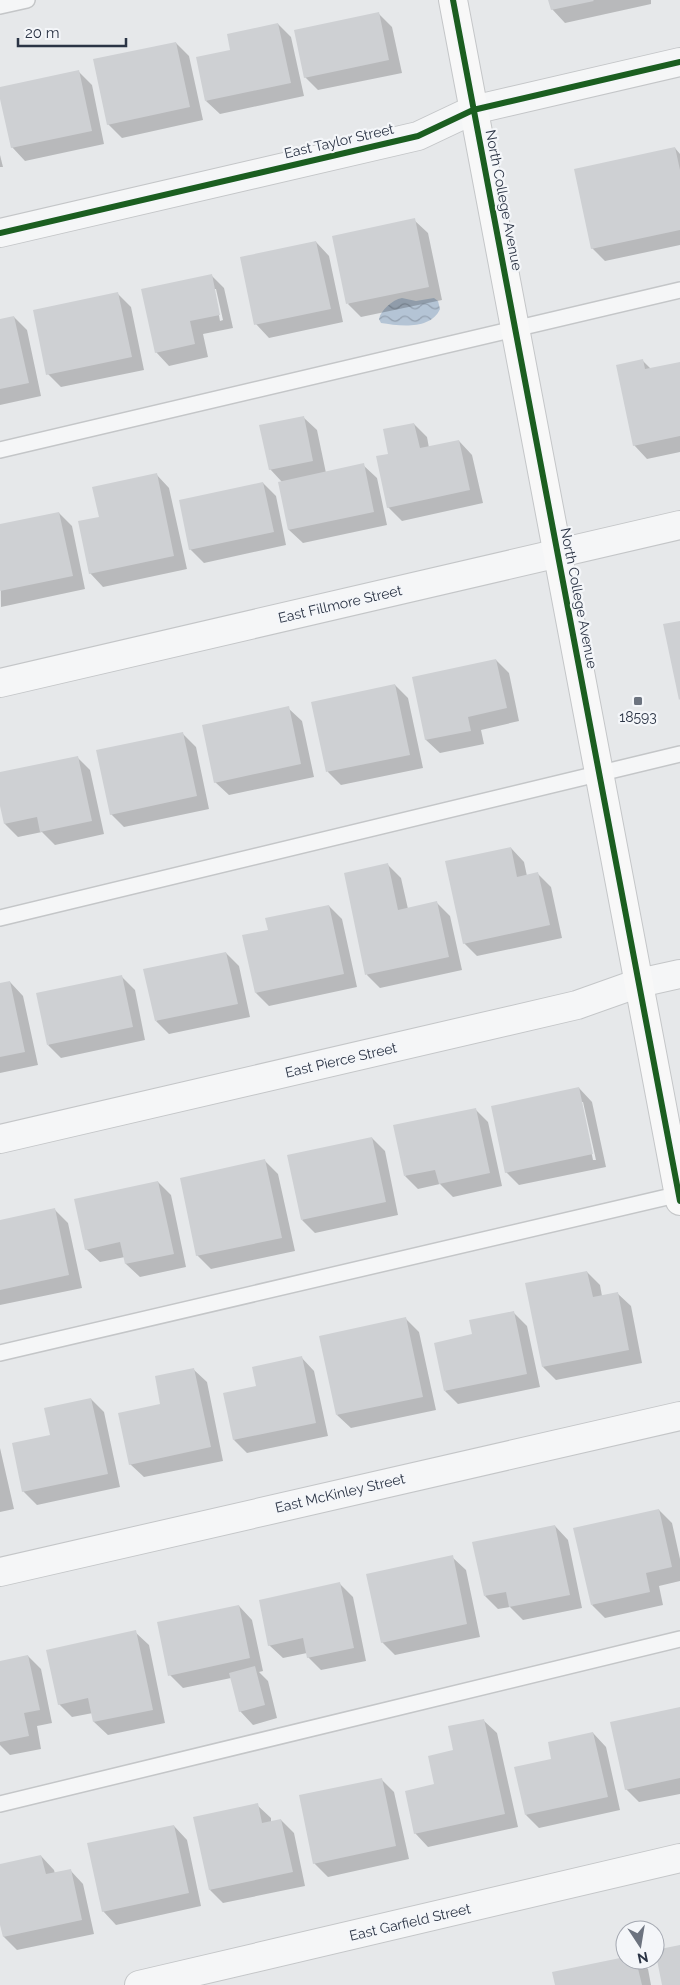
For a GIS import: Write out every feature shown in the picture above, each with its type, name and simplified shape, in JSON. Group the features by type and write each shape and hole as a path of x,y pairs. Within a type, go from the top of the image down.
{"street":[{"name":"North College Avenue","path":"453,0 680,1196"},
{"name":"East Taylor Street","path":"0,233 418,136 473,110 680,62"},
{"name":"East Fillmore Street","path":"0,683 680,525"},
{"name":"East Pierce Street","path":"0,1139 577,1005 639,983 680,974"},
{"name":"East McKinley Street","path":"0,1572 680,1416"},
{"name":"East Garfield Street","path":"139,1985 680,1858"}],"lane":[{"path":"0,6 27,0"},
{"path":"0,450 680,290"},
{"path":"0,918 680,754"},
{"path":"0,1353 680,1196"},
{"path":"0,1804 680,1639"}],"water":[{"path":"402,298 416,301 434,298 438,301 440,309 436,316 430,320 414,325 381,323 379,319 385,309 394,301"}],"building":[{"path":"548,0 593,0 594,1 551,10"},
{"path":"379,12 389,60 304,78 294,30"},
{"path":"278,23 291,83 205,101 196,57 230,50 227,34"},
{"path":"176,42 190,107 107,125 93,59"},
{"path":"79,70 92,131 11,148 0,99 0,87"},
{"path":"675,147 680,170 680,230 591,249 574,169"},
{"path":"415,218 429,287 346,304 332,236"},
{"path":"316,241 331,309 254,325 240,257"},
{"path":"212,274 220,315 190,321 195,344 155,353 141,289"},
{"path":"118,292 132,357 46,375 33,310"},
{"path":"14,316 29,383 0,389 0,319"},
{"path":"643,359 645,369 680,362 680,436 633,446 616,365"},
{"path":"304,416 313,461 269,470 259,425"},
{"path":"414,423 420,448 459,440 470,490 387,508 376,456 388,454 383,429"},
{"path":"364,463 374,512 288,530 278,482"},
{"path":"157,473 174,556 89,574 78,521 99,517 92,487"},
{"path":"263,482 274,532 189,550 179,500"},
{"path":"59,512 73,576 0,591 0,524"},
{"path":"680,621 680,699 679,700 663,624"},
{"path":"496,659 507,708 468,717 471,731 425,740 412,677"},
{"path":"395,684 410,755 326,772 311,702"},
{"path":"289,706 301,764 214,783 202,725"},
{"path":"183,732 197,796 110,815 96,750"},
{"path":"78,756 92,821 40,832 37,817 4,824 0,806 0,772"},
{"path":"511,847 517,877 538,872 550,925 463,944 445,861"},
{"path":"388,863 398,910 437,901 449,957 365,975 344,873"},
{"path":"329,905 344,974 255,993 242,935 268,930 265,918"},
{"path":"226,952 238,1004 155,1021 143,969"},
{"path":"122,975 133,1027 47,1045 36,993"},
{"path":"10,981 25,1052 0,1057 0,983"},
{"path":"579,1087 593,1154 505,1173 491,1106"},
{"path":"476,1108 490,1173 439,1184 435,1170 404,1176 393,1125"},
{"path":"372,1137 386,1202 301,1220 287,1155"},
{"path":"265,1159 282,1238 196,1256 180,1178"},
{"path":"158,1181 174,1254 125,1264 120,1242 85,1250 74,1199"},
{"path":"55,1208 69,1275 0,1290 0,1220"},
{"path":"587,1271 593,1297 618,1292 629,1350 542,1367 525,1283"},
{"path":"514,1311 527,1374 444,1391 434,1343 472,1334 469,1320"},
{"path":"406,1317 423,1397 336,1415 319,1336"},
{"path":"302,1356 316,1423 233,1440 223,1393 256,1386 252,1367"},
{"path":"194,1368 211,1447 129,1465 118,1413 160,1404 155,1376"},
{"path":"91,1398 108,1474 22,1492 12,1443 50,1435 44,1408"},
{"path":"659,1509 672,1567 646,1573 650,1592 591,1605 573,1528"},
{"path":"555,1525 570,1595 509,1607 506,1592 484,1596 472,1542"},
{"path":"453,1555 467,1624 381,1643 366,1574"},
{"path":"340,1582 354,1648 307,1658 303,1638 268,1646 259,1600"},
{"path":"239,1605 250,1658 168,1676 157,1622"},
{"path":"136,1630 153,1710 93,1722 88,1698 58,1705 46,1650"},
{"path":"28,1655 40,1710 24,1713 29,1736 0,1742 0,1661"},
{"path":"255,1666 265,1705 239,1712 229,1673"},
{"path":"680,1707 680,1778 625,1790 610,1722"},
{"path":"484,1719 505,1814 414,1834 405,1791 434,1784 428,1756 453,1750 448,1726"},
{"path":"593,1732 608,1797 525,1815 514,1767 551,1759 548,1742"},
{"path":"382,1778 396,1846 313,1864 299,1795"},
{"path":"258,1803 262,1823 281,1819 293,1872 209,1890 193,1817"},
{"path":"174,1825 189,1893 102,1912 87,1843"},
{"path":"41,1855 46,1874 71,1869 82,1920 3,1937 0,1925 0,1864"},
{"path":"680,1945 680,1985 662,1985 659,1970 665,1970 665,1948"},
{"path":"615,1959 615,1970 638,1970 642,1985 555,1985 552,1972"}],"cycle path":[{"path":"453,0 680,1201"},
{"path":"0,233 418,136 473,110 680,62"}],"place":[{"name":"18593","path":"638,701"}]}
